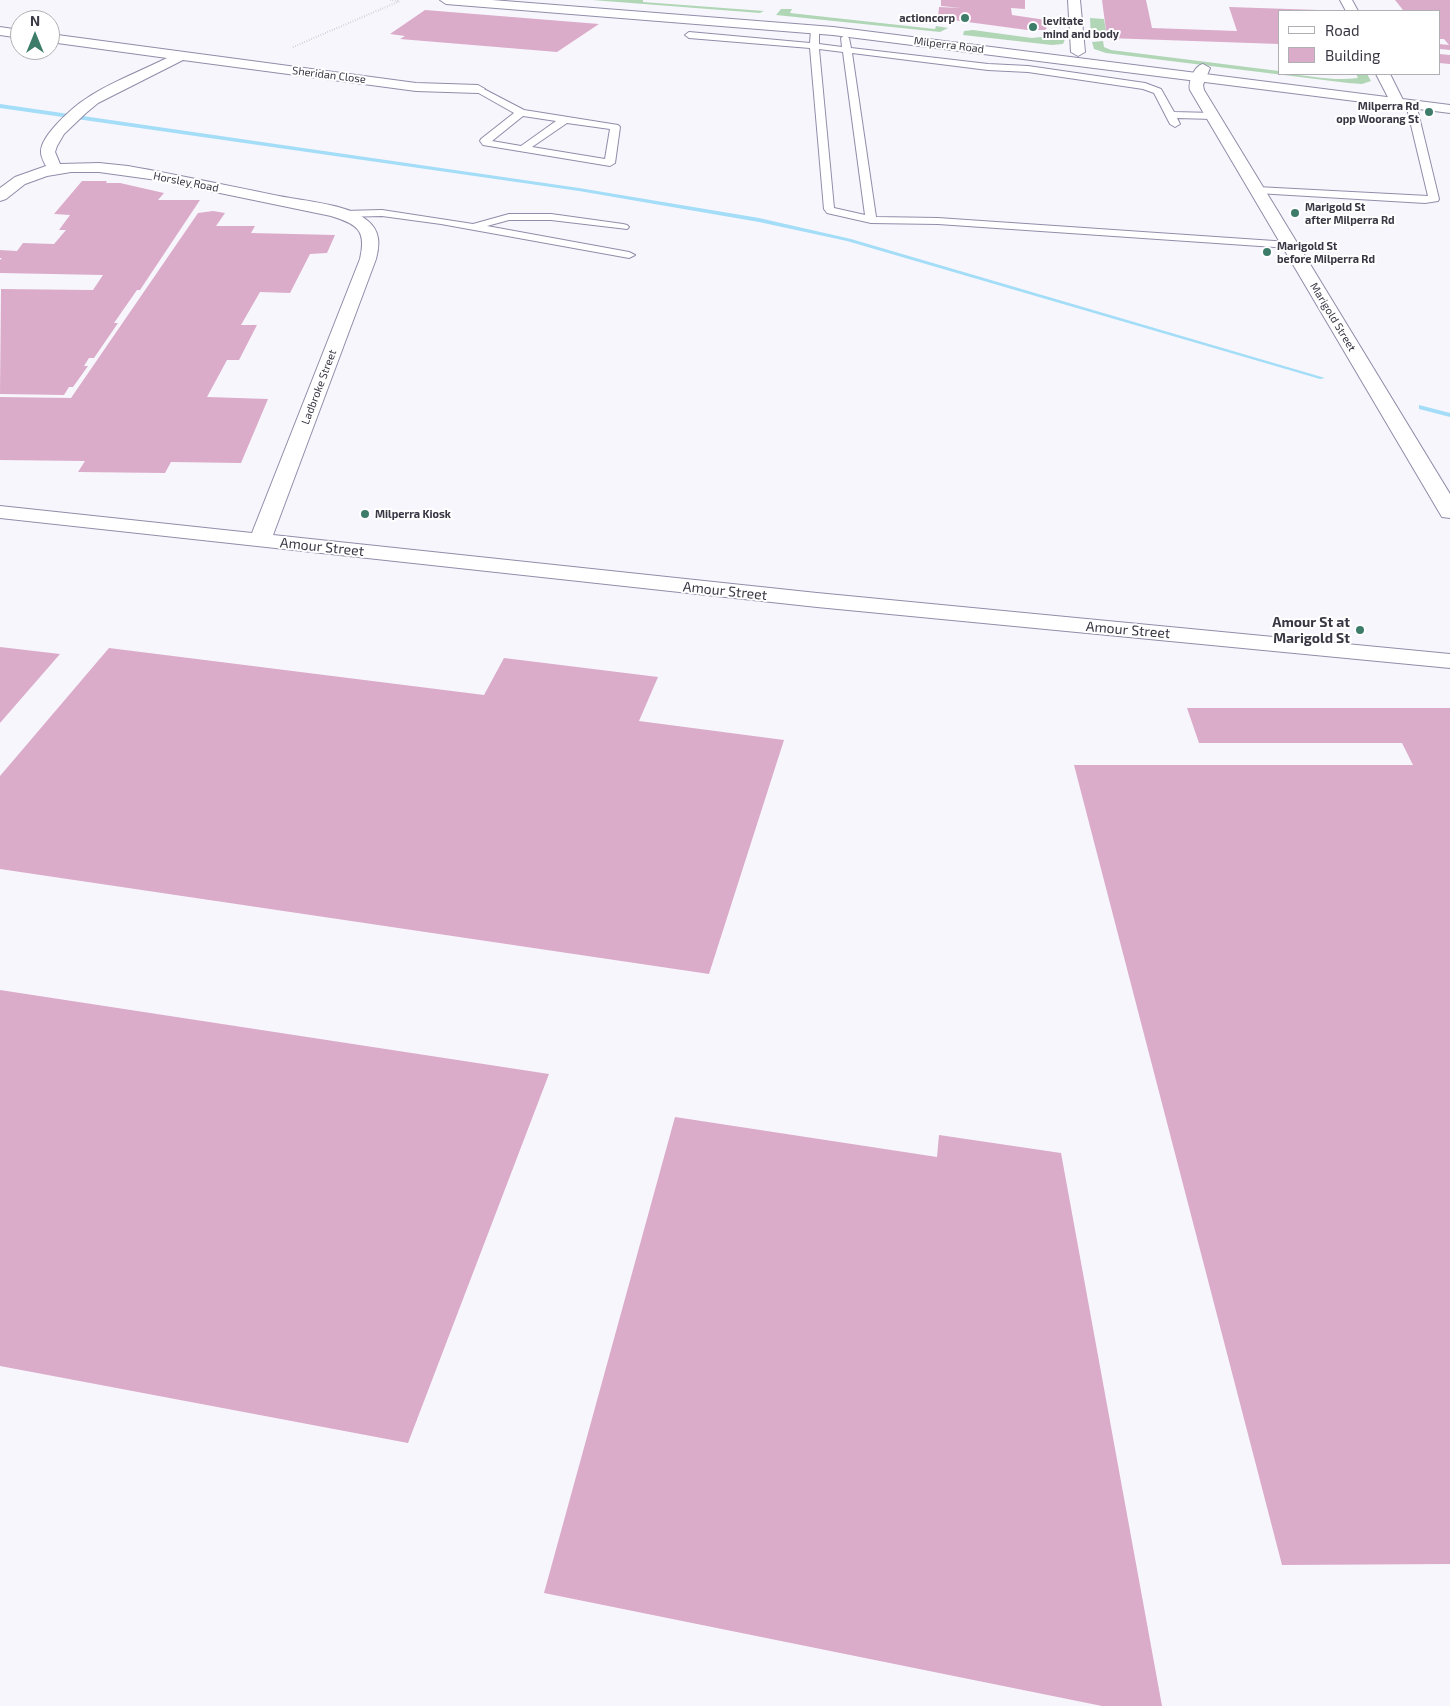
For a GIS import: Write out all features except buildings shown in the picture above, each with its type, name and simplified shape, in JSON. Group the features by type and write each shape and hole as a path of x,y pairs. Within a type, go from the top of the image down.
{"main road":[{"name":"Milperra Road","path":"446,0 815,30 1032,56 1201,73"},
{"name":"Milperra Road","path":"551,0 860,26 1078,52 1201,73 1400,100 1450,109"},
{"path":"1074,0 1078,52"},
{"name":"Sheridan Close","path":"60,39 416,87 478,89"},
{"path":"56,170 48,152 49,145 84,106 180,56"},
{"name":"Marigold Street","path":"1201,73 1196,85 1197,90 1450,512"},
{"path":"1384,75 1400,100"},
{"name":"Milperra Road","path":"1400,100 1450,102"},
{"name":"Horsley Road","path":"0,196 19,181 36,175 56,170 90,167 120,170 342,214 365,226 371,233"},
{"name":"Ladbroke Street","path":"260,540 368,258 373,241 371,233"},
{"name":"Amour Street","path":"0,512 817,600 1450,661"}],"lane":[{"path":"815,30 814,46 829,209 835,213 870,220 938,221 1289,245"},
{"path":"845,33 870,220"},
{"path":"689,35 814,46 1016,68 1151,87 1158,91 1173,119 1213,116"},
{"path":"1016,68 1032,56"},
{"path":"478,89 521,113 616,127 610,163 487,143 486,141 521,113"},
{"path":"1257,190 1425,200 1434,198 1400,100"},
{"path":"523,149 566,119"},
{"path":"342,214 382,213 472,226 629,256"},
{"path":"472,226 509,217 550,217 623,228"}],"path":[{"path":"390,0 400,1"},
{"path":"252,65 400,1"}],"green space":[{"path":"592,0 643,0 643,2 764,11 760,13"},
{"path":"781,9 792,9 790,13 935,29 936,26 948,28 940,32 776,15"},
{"path":"1090,18 1104,19 1107,37 1091,37"},
{"path":"973,30 1032,38 1066,37 1063,44 1052,45 963,35 964,31"},
{"path":"1103,41 1104,47 1111,50 1278,71 1278,74 1106,53 1094,49 1092,42"},
{"path":"1283,75 1348,79 1358,78 1356,75 1368,75 1371,81 1362,84"}],"waterway":[{"path":"0,106 579,189 714,211 804,229 849,240 1322,378"},
{"path":"1422,407 1450,415"}],"place":[{"name":"actioncorp","path":"965,18"},
{"name":"levitate mind and body","path":"1033,27"},
{"name":"Milperra Rd opp Woorang St","path":"1429,112"},
{"name":"Marigold St after Milperra Rd","path":"1295,213"},
{"name":"Marigold St before Milperra Rd","path":"1267,252"},
{"name":"Milperra Kiosk","path":"365,514"},
{"name":"Amour St at Marigold St","path":"1360,630"}]}
